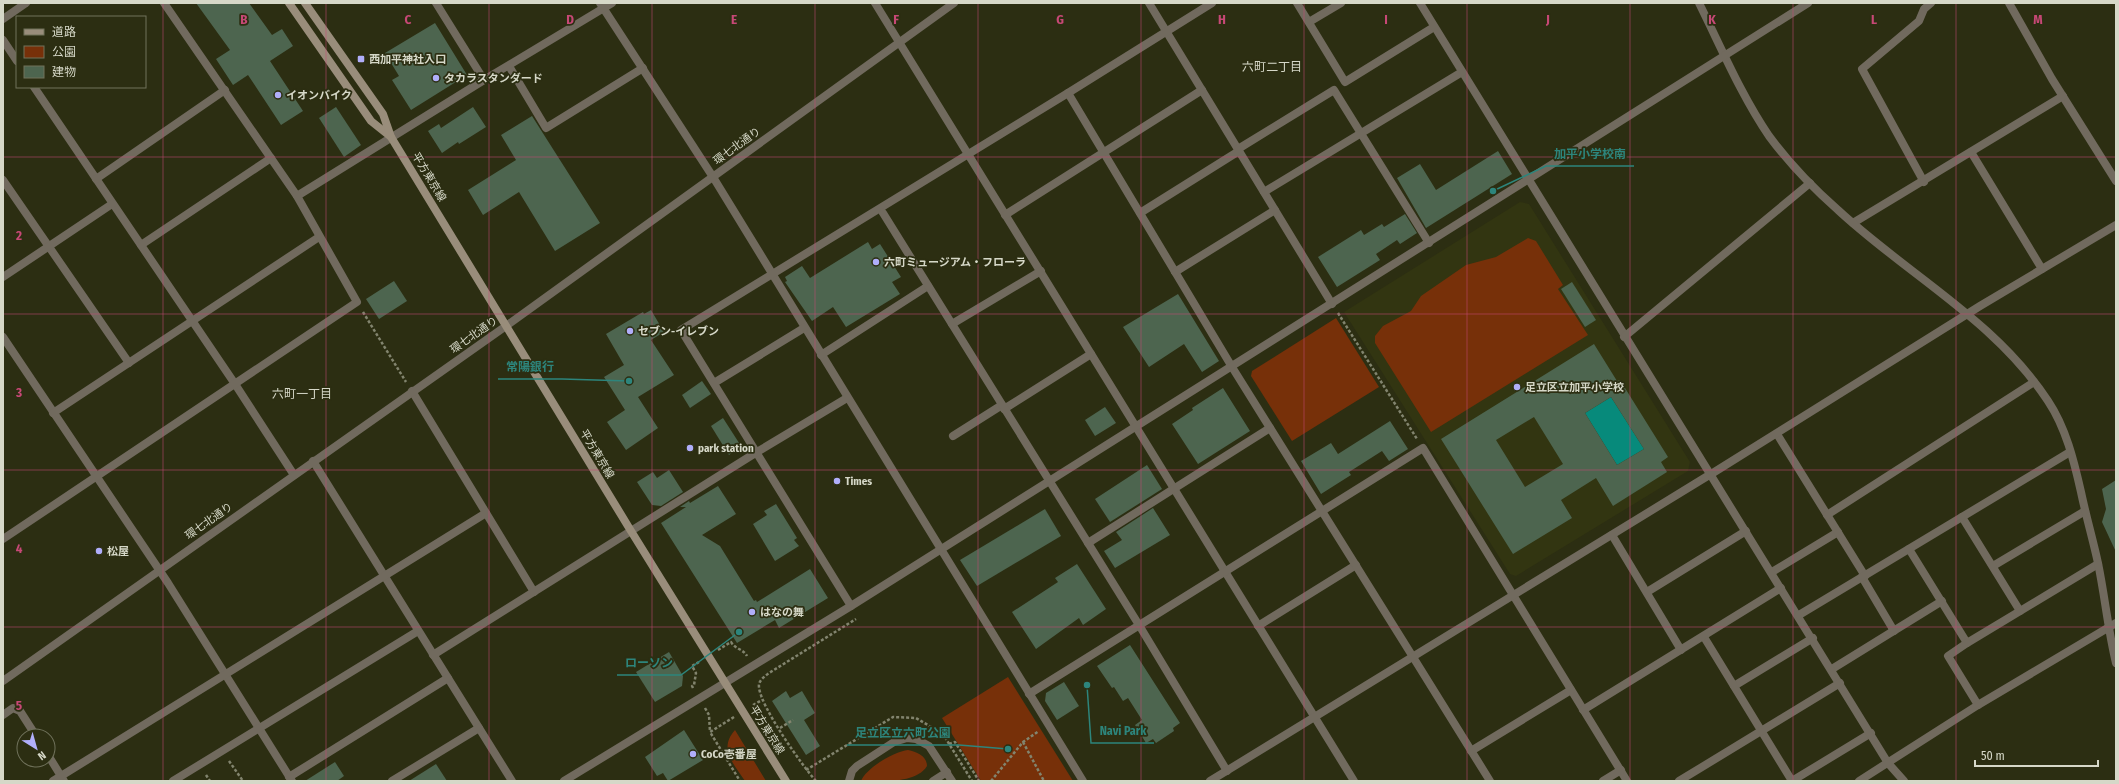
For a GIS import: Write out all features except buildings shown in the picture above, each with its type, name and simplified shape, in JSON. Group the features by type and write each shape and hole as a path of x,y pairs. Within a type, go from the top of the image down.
{"main road":[{"name":"平方東京線","path":"289,3 371,121 391,137"},
{"name":"平方東京線","path":"305,3 383,114 391,137 631,531 786,781"}],"street":[{"path":"3,19 26,3"},
{"path":"3,539 357,302 319,238 297,196 164,3"},
{"path":"436,3 484,80"},
{"path":"297,196 508,66 602,6 612,3"},
{"path":"875,3 1354,781"},
{"name":"環七北通り","path":"3,681 294,474 506,326 954,3"},
{"path":"1149,3 1332,304"},
{"path":"851,606 681,330 881,211 1212,3"},
{"path":"1297,3 1345,82"},
{"path":"1309,22 1341,3"},
{"path":"1420,3 1709,476 1799,615 1888,763 1904,781"},
{"path":"1698,3 1724,55 1769,135 1810,183 1853,223 1968,314 1998,340 2034,382 2061,423 2070,452 2098,564 2108,628 2116,663"},
{"path":"564,781 851,606 1808,3"},
{"path":"1924,182 1862,70 1919,21 1924,9 1931,3"},
{"path":"2008,3 2063,96 2116,181"},
{"path":"602,6 713,177 1082,781"},
{"path":"1140,213 1434,27"},
{"path":"3,40 16,60"},
{"path":"508,66 546,128 643,68"},
{"path":"1264,192 1462,72"},
{"path":"35,88 235,384 294,474"},
{"path":"96,179 225,90"},
{"path":"1005,215 1202,90"},
{"path":"1334,90 1429,243"},
{"path":"1068,93 1232,367 1490,781"},
{"path":"1853,223 1924,182 2063,96"},
{"path":"1971,152 2042,269"},
{"path":"140,245 271,158"},
{"path":"3,180 129,363"},
{"path":"1624,337 1810,183"},
{"path":"3,277 112,204"},
{"path":"1175,272 1276,210"},
{"path":"881,211 1049,482 1140,625 1227,771"},
{"path":"1210,781 1709,476 1968,314 2116,225"},
{"path":"53,413 319,238"},
{"path":"952,324 1041,271"},
{"path":"821,355 928,286"},
{"path":"714,383 804,328"},
{"path":"3,338 159,570 258,729 291,779 448,678"},
{"path":"953,436 1091,354"},
{"path":"1827,515 2034,382"},
{"path":"412,391 534,592"},
{"path":"433,655 756,452 847,398"},
{"path":"1088,543 1270,428"},
{"path":"1777,434 1838,532 1894,631"},
{"path":"1029,694 1423,448 1627,781"},
{"path":"1799,615 2070,452"},
{"path":"313,461 512,781"},
{"path":"1993,566 2085,511"},
{"path":"53,781 63,778 486,513"},
{"path":"1962,517 2020,611"},
{"path":"1647,592 1746,531"},
{"path":"1772,572 1838,532"},
{"path":"1612,534 1681,650"},
{"path":"1910,549 1968,643"},
{"path":"1978,705 1948,656 2098,564"},
{"path":"1258,626 1356,565"},
{"path":"1583,710 1704,637 1781,588"},
{"path":"1832,669 1942,601"},
{"path":"1859,781 1978,705 2116,622"},
{"path":"174,781 418,631"},
{"path":"1704,637 1792,781 1871,733"},
{"path":"1734,686 1813,638"},
{"path":"1679,781 1840,683"},
{"path":"1471,751 1571,690"},
{"path":"3,715 13,708 20,711 31,728"},
{"path":"392,781 479,728"},
{"path":"849,781 852,772 857,766 894,742 907,738 916,739 929,746 952,781"},
{"path":"56,767 63,778"},
{"path":"1603,781 1621,770"},
{"path":"932,781 947,772"}],"path":[{"path":"357,302 412,391"},
{"path":"1332,304 1423,448"},
{"path":"816,781 806,770 762,700 758,686 761,679 862,615"},
{"path":"740,781 710,732 762,700"},
{"path":"780,728 794,720"},
{"path":"991,781 1022,742 1048,725"},
{"path":"949,744 955,742 980,781"},
{"path":"1022,742 1044,781"},
{"path":"215,755 221,766 230,760 243,781"}],"shaded area":[{"name":"足立区立加平小学校","path":"1520,202 1529,204 1690,462 1688,471 1516,576 1510,574 1344,312"}],"green space":[{"path":"1528,238 1536,241 1563,285 1558,289 1588,335 1431,432 1375,343 1375,336 1383,326 1411,311 1421,296 1466,265 1496,257"},
{"path":"1336,318 1379,387 1292,441 1251,376 1252,371"},
{"path":"1008,677 1073,781 981,781 942,718"},
{"path":"735,730 766,781 745,781 733,762 728,750 728,744 730,737"},
{"path":"908,750 918,753 927,763 927,766 922,772 907,779 861,781 869,771 882,761 896,753"}],"water":[{"path":"1611,397 1644,449 1617,465 1585,413"}],"place":[{"name":"西加平神社入口","path":"361,59"},
{"name":"タカラスタンダード","path":"436,78"},
{"name":"イオンバイク","path":"278,95"},
{"name":"加平小学校南","path":"1493,191"},
{"name":"六町ミュージアム・フローラ","path":"876,262"},
{"name":"セブン-イレブン","path":"630,331"},
{"name":"常陽銀行","path":"629,381"},
{"name":"足立区立加平小学校","path":"1517,387"},
{"name":"park station","path":"690,448"},
{"name":"Times","path":"837,481"},
{"name":"松屋","path":"99,551"},
{"name":"はなの舞","path":"752,612"},
{"name":"ローソン","path":"739,632"},
{"name":"Navi Park","path":"1087,685"},
{"name":"足立区立六町公園","path":"1008,749"},
{"name":"CoCo壱番屋","path":"693,754"}],"district":[{"name":"六町二丁目","path":"1272,67"},
{"name":"六町一丁目","path":"302,394"}]}
